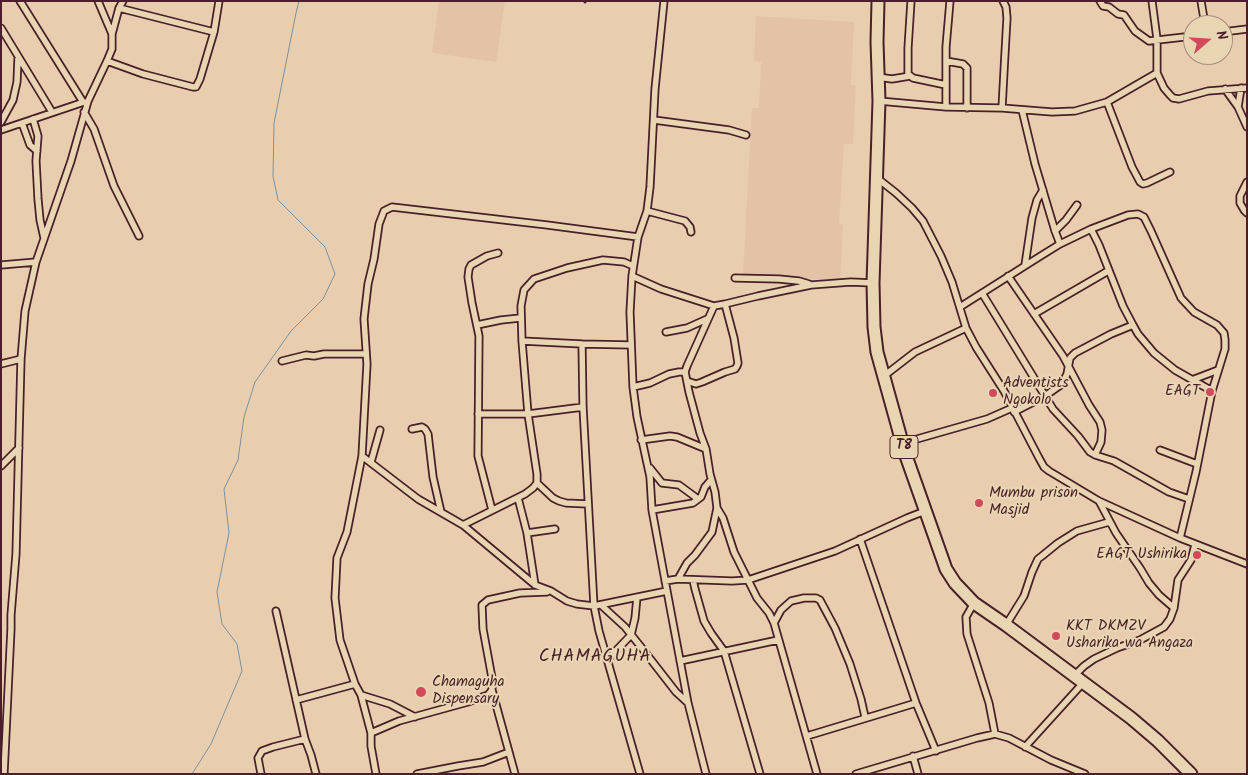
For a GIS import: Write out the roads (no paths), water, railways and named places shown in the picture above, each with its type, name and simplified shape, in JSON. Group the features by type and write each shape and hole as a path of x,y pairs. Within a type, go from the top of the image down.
{"highway":[{"name":"T8","path":"878,1 879,101 873,283 877,352 903,443 946,568 955,583 974,603 1131,718 1158,741 1191,774"}],"street":[{"path":"20,1 85,101"},
{"path":"4,774 11,615 16,554 21,359 25,310 36,262 68,170 84,112 85,101 112,49 112,34 98,1"},
{"path":"112,34 119,8 123,1"},
{"path":"107,61 143,74 196,87 214,32 220,1"},
{"path":"664,1 655,89 650,188 646,211 638,237 632,276 630,312 633,387 641,440 650,477 652,510 680,661 688,703 706,774"},
{"path":"910,76 907,68 911,1"},
{"path":"946,108 946,61 950,1"},
{"path":"1002,108 1007,18 1006,7 1003,1"},
{"path":"1100,1 1104,6 1124,16 1142,37 1149,40 1183,37"},
{"path":"1152,1 1157,39 1157,73 1164,88 1173,98 1179,99 1208,91 1244,88 1238,107"},
{"path":"1201,1 1203,15"},
{"path":"119,8 214,32"},
{"path":"1,28 52,112"},
{"path":"1233,31 1247,29"},
{"path":"1,122 11,105 14,94 18,77 18,56"},
{"path":"946,61 962,64 967,68 967,108"},
{"path":"879,101 946,108 1002,108 1070,112 1108,102 1157,73"},
{"path":"878,77 892,79 910,76 946,85"},
{"path":"1225,89 1238,107 1247,127"},
{"path":"1,130 85,101"},
{"path":"1108,102 1132,167 1140,182 1147,183 1170,172"},
{"path":"1022,110 1043,190 1060,244"},
{"path":"84,112 94,129 114,186 139,236"},
{"path":"33,119 38,136 39,209 44,239"},
{"path":"654,120 746,134"},
{"path":"22,123 30,145 37,152"},
{"path":"877,178 896,193 923,221 952,282 966,328 1044,467 1099,501 1195,545 1247,564"},
{"path":"1247,182 1240,196 1240,203 1247,213"},
{"path":"1025,265 1032,218 1037,200 1043,190"},
{"path":"1055,231 1077,205"},
{"path":"376,774 371,734 360,695 340,640 335,598 337,558 347,532 362,456 367,364 364,319 368,284 379,224 384,211 392,207 638,237"},
{"path":"646,211 685,221 692,232"},
{"path":"960,307 1060,244 1128,214 1138,214 1144,217 1181,298 1194,312 1212,321 1224,333 1225,340 1225,349 1212,391 1180,538"},
{"path":"1091,229 1133,325 1146,345 1175,370 1212,391"},
{"path":"492,510 478,456 479,336 468,277 471,265 498,252"},
{"path":"462,526 529,492 537,483 528,414 520,318 524,290 534,279 567,268 603,260 624,262 633,266"},
{"path":"1,265 36,262"},
{"path":"1034,314 1108,271"},
{"path":"632,276 661,289 714,306 810,285 851,282 873,283"},
{"path":"1008,276 1063,356 1088,405 1100,422 1102,430 1101,442 1095,455"},
{"path":"735,278 779,279 799,281 810,285"},
{"path":"982,293 1053,409 1090,452 1114,461 1169,492 1189,499"},
{"path":"687,381 696,384 735,369 738,365 726,304"},
{"path":"713,530 717,508 715,492 706,449 700,433 685,372 714,306"},
{"path":"476,325 495,320 520,318"},
{"path":"666,332 687,328 707,319"},
{"path":"903,443 987,419 1045,396 1065,380 1070,358 1075,353 1133,325"},
{"path":"883,376 915,352 966,328"},
{"path":"522,341 631,345"},
{"path":"582,344 582,407 594,606 599,631 640,774"},
{"path":"282,361 306,354 314,356 324,354 366,354"},
{"path":"1,364 21,359"},
{"path":"1192,380 1218,370"},
{"path":"633,387 650,383 669,374 685,372"},
{"path":"478,414 528,414 582,407"},
{"path":"412,429 422,428 427,432 433,477 441,512"},
{"path":"371,462 380,430"},
{"path":"641,440 670,436 706,449"},
{"path":"1,466 19,448"},
{"path":"1160,450 1197,464"},
{"path":"362,456 418,499 462,526 535,585 551,591 567,601 594,606 667,591"},
{"path":"647,464 662,483 679,485 698,500"},
{"path":"652,510 693,503 701,497 705,487 711,480"},
{"path":"537,483 559,501 588,504"},
{"path":"518,498 527,533 535,585"},
{"path":"1099,501 1109,522 1149,584 1158,595 1174,608"},
{"path":"717,508 724,520 734,552 757,598 774,622 817,774"},
{"path":"665,581 678,579 748,580 826,555 925,511"},
{"path":"678,579 687,563 700,549 713,530 724,520"},
{"path":"1006,625 1024,596 1032,572 1042,556 1077,531 1109,522"},
{"path":"527,533 555,529"},
{"path":"860,540 916,703 936,750"},
{"path":"1025,747 1079,679 1084,666 1094,659 1140,640 1164,627 1170,619 1174,608 1178,580 1191,560 1195,545"},
{"path":"693,580 704,621 710,633 724,651 760,774"},
{"path":"515,774 492,690 492,678 482,623 482,605 488,600 520,593 551,591"},
{"path":"607,660 631,635 636,618 637,597"},
{"path":"774,622 781,610 792,601 804,598 820,600 835,628 850,664 865,718"},
{"path":"974,603 966,616 967,634 989,703 995,734"},
{"path":"601,605 642,647 676,692 688,703"},
{"path":"276,611 305,739 316,774"},
{"path":"680,661 778,640"},
{"path":"296,700 355,684"},
{"path":"371,734 390,724 486,697 492,690"},
{"path":"360,695 390,704 415,717"},
{"path":"807,736 916,703"},
{"path":"856,774 913,756 995,734 1009,738 1051,760 1085,774"},
{"path":"261,774 258,758 262,752 273,747 305,739"},
{"path":"417,774 483,762 509,752"},
{"path":"913,756 918,774"}],"waterway":[{"path":"192,774 211,744 242,671 237,644 222,624 217,592 229,533 224,489 238,460 244,417 255,382 291,331 323,299 335,274 325,247 278,200 273,176 274,123 299,1"}],"place":[{"name":"EAGT","path":"1210,392"},
{"name":"Adventists Ngokolo","path":"993,393"},
{"name":"Mumbu prison Masjid","path":"979,503"},
{"name":"EAGT Ushirika","path":"1197,555"},
{"name":"KKT DKMZV Usharika wa Angaza","path":"1056,636"},
{"name":"Chamaguha Dispensary","path":"421,692"}],"district":[{"name":"CHAMAGUHA","path":"595,658"}]}
